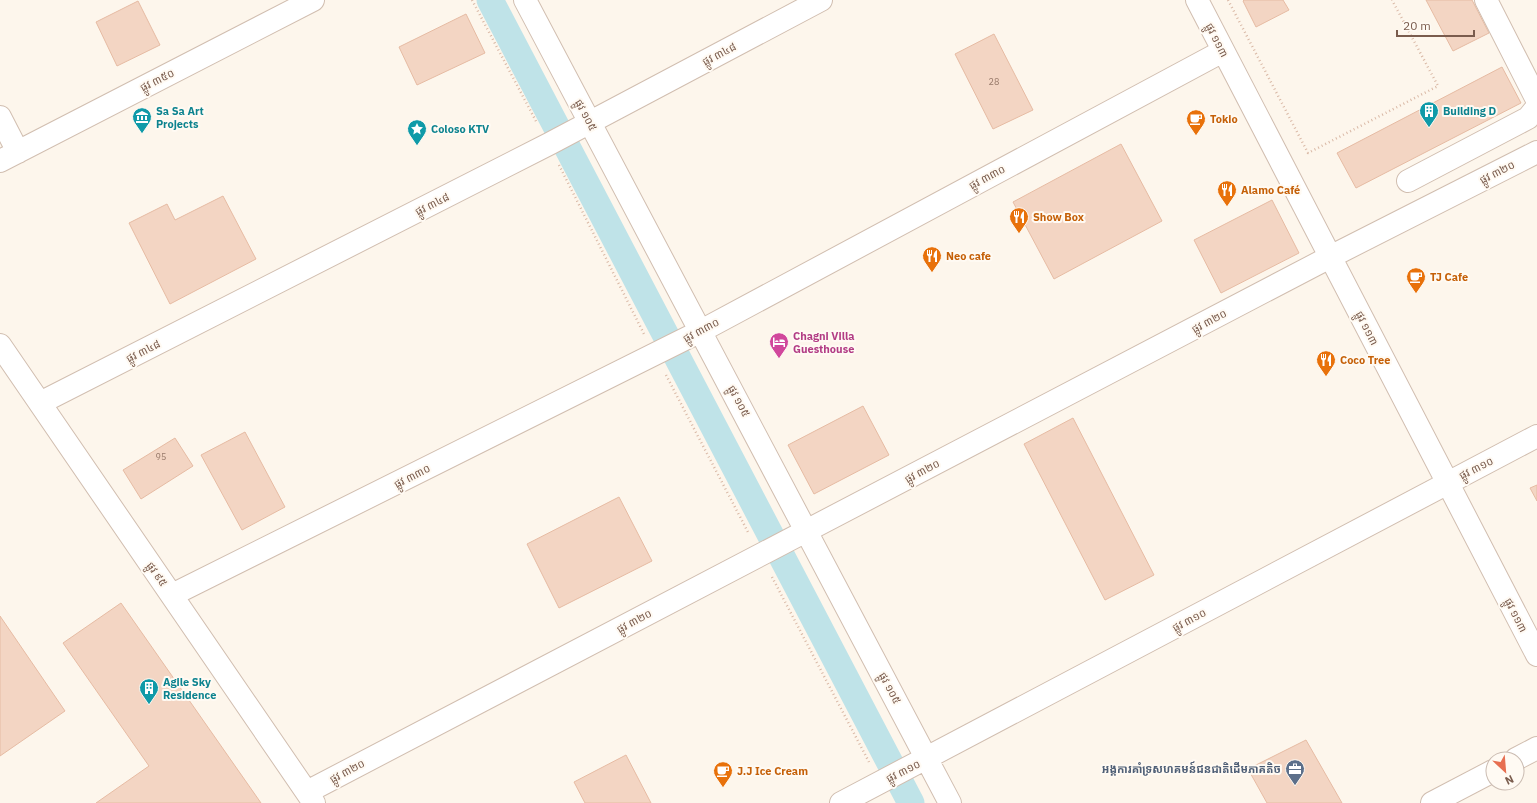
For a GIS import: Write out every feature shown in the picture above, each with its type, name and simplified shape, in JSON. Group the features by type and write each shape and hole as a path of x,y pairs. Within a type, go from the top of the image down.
{"street":[{"name":"ផ្លូវ ៣៥០","path":"9,156 313,0"},
{"name":"ផ្លូវ ១០៥","path":"525,0 583,126 693,335 799,535 927,759 950,803"},
{"name":"ផ្លូវ ៣៤៨","path":"40,403 549,144 821,0"},
{"name":"ផ្លូវ ១១៣","path":"1197,0 1537,655"},
{"path":"1486,0 1537,100"},
{"name":"ផ្លូវ ៣៣០","path":"172,596 693,335 1223,50"},
{"path":"1408,182 1528,118 1537,107"},
{"path":"0,117 9,156"},
{"name":"ផ្លូវ ៣២០","path":"311,798 760,555 1330,257 1537,152"},
{"name":"ផ្លូវ ៩៥","path":"0,345 311,798"},
{"name":"ផ្លូវ ៣១០","path":"841,803 1537,436"},
{"path":"1525,754 1537,748"},
{"path":"1432,803 1485,775"}],"path":[{"path":"472,0 549,144 654,354 880,783"},
{"path":"1228,0 1308,153 1438,86 1392,0"}],"building":[{"path":"1283,0 1289,10 1256,27 1243,1"},
{"path":"1426,0 1472,0 1489,33 1453,51"},
{"path":"138,1 160,45 117,66 96,22"},
{"path":"466,14 485,53 417,85 399,47"},
{"path":"994,34 1033,110 993,129 955,54"},
{"name":"Building D","path":"1502,67 1521,103 1356,188 1337,153"},
{"path":"1121,144 1162,221 1054,279 1013,202"},
{"path":"223,196 256,259 170,304 129,223 167,204 175,220"},
{"path":"1272,200 1299,253 1221,293 1194,240"},
{"path":"863,406 889,455 814,494 788,445"},
{"path":"1073,418 1154,575 1105,600 1024,444"},
{"path":"245,432 285,507 242,530 201,455"},
{"path":"175,438 193,466 141,499 123,470"},
{"path":"1537,485 1537,501 1530,488"},
{"path":"619,497 652,561 559,608 527,544"},
{"name":"Agile Sky Residence","path":"121,603 261,803 96,803 149,766 63,643"},
{"path":"0,616 65,711 0,756"},
{"name":"អង្គការគាំទ្រសហគមន៍ជនជាតិដើមភាគតិច","path":"1306,740 1342,803 1267,803 1248,769"},
{"path":"626,755 651,803 585,803 574,782"}],"waterway":[{"path":"490,0 911,803"}],"place":[{"name":"Building D","path":"1429,128"},
{"name":"Sa Sa Art Projects","path":"142,134"},
{"name":"Tokio","path":"1196,136"},
{"name":"Coloso KTV","path":"417,146"},
{"name":"Alamo Café","path":"1227,207"},
{"name":"Show Box","path":"1019,234"},
{"name":"Neo cafe","path":"932,273"},
{"name":"TJ Cafe","path":"1416,294"},
{"name":"Chagni Villa Guesthouse","path":"779,359"},
{"name":"Coco Tree","path":"1326,377"},
{"name":"Agile Sky Residence","path":"149,705"},
{"name":"អង្គការគាំទ្រសហគមន៍ជនជាតិដើមភាគតិច","path":"1295,786"},
{"name":"J.J Ice Cream","path":"723,788"}]}
